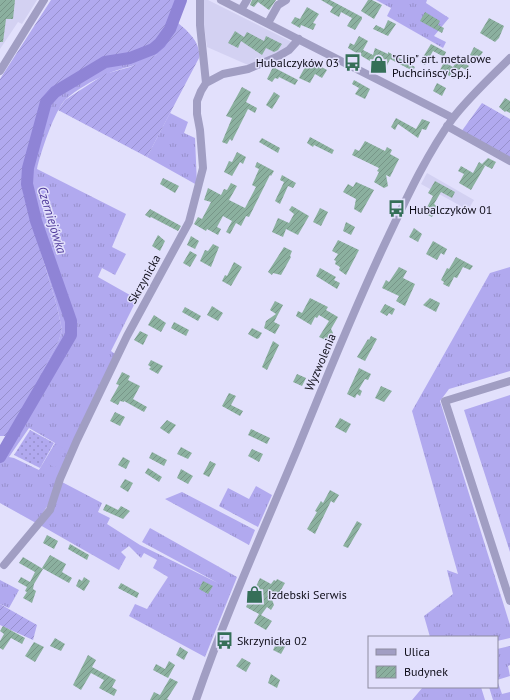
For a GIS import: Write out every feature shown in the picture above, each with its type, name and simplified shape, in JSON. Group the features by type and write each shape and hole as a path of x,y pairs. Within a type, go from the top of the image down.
{"street":[{"path":"0,71 44,0"},
{"path":"200,0 200,25 206,83 223,74 248,69 277,57 289,50 299,39"},
{"path":"221,0 453,118"},
{"path":"241,10 247,0"},
{"path":"268,23 278,5 286,0"},
{"name":"Wyzwolenia","path":"196,700 237,594 364,287 416,179 453,118 467,101 510,58"},
{"name":"Skrzynicka","path":"4,565 50,510 68,459 127,336 188,222 203,168 197,101 206,83"},
{"path":"447,126 510,161"},
{"path":"510,381 445,401 510,601"}],"shaded area":[{"path":"0,0 37,0 22,24 18,22 0,49"},
{"path":"203,0 208,0 292,42 279,54 248,65 207,47 203,18"},
{"path":"427,173 474,200 468,210 421,184"}],"green space":[{"path":"51,0 177,0 166,29 155,43 137,52 103,58 51,89 44,99 23,174 23,192 57,306 62,330 59,340 8,436 0,436 0,79"},
{"path":"177,0 186,0 178,22 166,45 161,51 144,62 100,77 79,89 66,99 57,112 37,169 126,214 112,247 126,254 115,275 102,268 98,277 137,299 111,351 115,354 50,502 36,523 0,503 0,448 59,340 62,330 57,306 23,192 23,174 44,99 51,89 103,58 115,55 166,29","holes":["29,428 55,443 39,470 9,457"]},
{"path":"376,0 427,0 426,3 449,18 434,36 446,42 443,48 387,16 391,8"},
{"path":"178,23 190,34 196,43 199,58 147,157 58,110 65,100 105,74 130,67 156,55"},
{"path":"482,103 510,119 510,159 461,132"},
{"path":"170,113 188,122 184,133 195,138 197,185 147,157"},
{"path":"510,267 510,371 449,389 440,401 510,625 510,638 498,641 498,636 430,636 424,616 453,594 447,570 458,574 412,411 490,273"},
{"path":"510,395 510,552 464,410"},
{"path":"30,430 54,443 40,468 14,455"},
{"path":"56,444 66,450 55,468 45,462"},
{"path":"62,482 102,503 98,512 110,518 107,524 140,545 218,583 142,542 150,528 237,577 205,657 129,616 135,604 147,609 168,577 153,568 157,560 144,553 141,558 129,546 121,552 126,557 119,570 40,525"},
{"path":"256,486 272,495 258,527 219,506 228,488 249,499"},
{"path":"182,492 255,530 249,545 165,499"},
{"path":"0,580 19,590 9,608 0,604"},
{"path":"0,604 37,625 33,640 0,625"},
{"path":"510,646 510,665 508,666 510,676 498,680 498,649"},
{"path":"498,683 502,694 510,692 510,700 493,700 489,688 498,688"},
{"path":"422,688 481,688 485,700 412,700"}],"building":[{"path":"0,0 15,0 13,19 6,19 3,42 0,42"},
{"path":"252,0 276,0 269,10 258,2 254,7 250,5"},
{"path":"321,0 330,0 362,17 355,30 347,26 352,18 341,12 339,17 330,12 333,7"},
{"path":"368,0 372,0 382,5 374,19 361,11"},
{"path":"307,7 319,14 313,23 316,24 313,30 301,25 300,28 291,23 295,17 300,19"},
{"path":"425,12 440,21 438,25 444,28 442,33 420,21"},
{"path":"489,18 504,26 499,38 495,42 480,33"},
{"path":"388,20 396,24 388,36 373,29 376,25 384,29"},
{"path":"235,31 244,37 247,32 264,41 266,36 282,44 278,50 274,52 266,48 262,55 241,41 238,48 228,43"},
{"path":"359,36 368,41 363,50 373,55 375,48 388,54 388,52 415,67 413,71 390,59 385,70 348,48 350,43 354,45"},
{"path":"431,44 446,52 444,57 433,51 425,65 420,62"},
{"path":"474,47 483,52 478,59 470,55"},
{"path":"458,59 469,66 466,70 461,67 454,79 440,70 444,62 453,67"},
{"path":"309,60 327,70 322,78 315,74 310,83 299,78"},
{"path":"273,67 298,80 295,85 279,77 278,79 275,78 272,82 267,79"},
{"path":"354,80 370,89 365,99 355,94 359,88 352,84"},
{"path":"437,83 446,88 442,96 433,91"},
{"path":"242,87 251,92 246,102 257,108 255,113 248,109 232,141 230,139 227,144 222,142 232,118 226,116"},
{"path":"274,92 280,96 272,109 266,105"},
{"path":"505,98 510,101 510,113 505,112 499,107"},
{"path":"396,118 416,129 422,119 430,122 426,130 422,129 418,138 398,124 395,130 391,127"},
{"path":"310,137 334,150 332,154 314,145 313,147 307,143"},
{"path":"262,138 280,148 278,153 259,142"},
{"path":"365,141 385,151 387,147 392,150 390,154 399,159 390,177 386,175 388,186 384,188 374,182 379,172 377,171 379,168 352,155 355,149 359,151"},
{"path":"237,152 246,157 243,164 240,162 232,176 224,172 229,161 232,162"},
{"path":"488,158 496,162 492,169 482,164"},
{"path":"257,162 274,171 271,176 270,175 249,217 246,216 241,226 236,223 230,234 226,232 232,221 223,216 217,227 221,229 218,235 207,229 206,231 194,224 198,217 202,219 211,202 204,200 208,188 221,195 224,189 227,190 231,183 237,186 229,200 245,208 256,187 252,185 259,169 255,167"},
{"path":"479,162 485,166 471,190 459,183 464,174 458,171 461,166 473,173"},
{"path":"282,175 296,183 293,188 288,186 280,204 275,201 284,182 280,180"},
{"path":"163,178 179,186 175,193 160,184"},
{"path":"435,181 455,192 452,198 441,192 434,204 438,207 432,217 424,213 433,196 428,193"},
{"path":"356,182 374,190 361,213 354,209 356,199 343,192 348,184 353,187"},
{"path":"292,206 309,216 298,235 286,229 283,237 272,232 278,218 289,223 294,214 289,210"},
{"path":"320,208 328,212 321,226 313,222"},
{"path":"150,209 181,226 178,231 145,215"},
{"path":"346,222 355,227 351,235 343,231"},
{"path":"414,228 422,234 418,242 409,237"},
{"path":"158,235 165,241 160,251 152,246"},
{"path":"191,236 199,241 195,249 187,245"},
{"path":"338,240 359,250 346,275 339,270 340,267 335,264 336,261 334,260 338,254 332,251"},
{"path":"433,241 447,249 444,255 441,253 437,260 426,254"},
{"path":"213,244 219,247 211,267 200,261 205,250 208,251"},
{"path":"284,247 292,251 291,257 281,275 273,273 272,275 268,272"},
{"path":"190,251 197,255 190,267 183,263"},
{"path":"456,257 473,266 470,270 463,267 457,278 454,277 449,287 443,284 444,282 441,280 447,268 449,269"},
{"path":"234,262 242,267 231,286 222,281 225,275 227,276"},
{"path":"399,267 407,271 403,278 415,284 405,306 396,301 399,296 382,288 386,280 389,282"},
{"path":"320,268 336,277 334,280 340,283 337,289 316,276"},
{"path":"310,298 328,307 326,310 338,317 331,329 333,333 328,341 319,337 329,321 319,315 317,318 315,317 311,325 296,316 298,311 302,313"},
{"path":"430,298 440,303 436,312 423,305"},
{"path":"275,301 283,305 274,322 280,325 275,334 264,328 266,321 276,314 270,310"},
{"path":"385,304 395,309 392,315 389,313 387,316 380,312"},
{"path":"212,306 223,313 218,321 207,315"},
{"path":"185,307 201,316 198,321 182,312"},
{"path":"154,315 166,323 161,332 148,325"},
{"path":"174,322 189,330 186,336 171,328"},
{"path":"252,328 262,333 259,338 257,339 248,334"},
{"path":"140,331 148,335 143,345 134,340"},
{"path":"371,336 377,339 365,361 357,357"},
{"path":"273,341 279,345 267,370 262,367"},
{"path":"151,360 163,366 158,374 149,369 151,367 148,365"},
{"path":"359,368 371,374 368,380 365,379 359,389 362,391 360,396 357,394 355,398 347,394"},
{"path":"122,372 130,376 128,380 140,386 133,399 147,407 144,412 124,401 120,401 118,405 110,401 119,385 116,384"},
{"path":"297,374 306,378 302,386 293,382"},
{"path":"381,386 392,391 384,402 375,398"},
{"path":"229,393 236,396 231,405 243,411 240,416 222,406"},
{"path":"115,412 125,417 120,426 110,421"},
{"path":"340,418 351,424 346,433 335,427"},
{"path":"167,420 176,425 169,434 160,428"},
{"path":"251,429 270,438 267,444 248,435"},
{"path":"181,447 192,453 188,459 177,454"},
{"path":"252,449 263,454 259,462 248,456"},
{"path":"152,452 167,460 164,466 149,458"},
{"path":"123,457 130,461 126,469 118,465"},
{"path":"210,461 216,464 209,477 203,474"},
{"path":"148,468 162,477 159,482 145,473"},
{"path":"181,469 193,476 188,484 177,478"},
{"path":"125,479 133,483 128,492 120,487"},
{"path":"330,490 339,495 334,503 331,501 315,534 307,529 317,512 315,511 321,501 323,503"},
{"path":"106,504 118,510 121,506 130,511 123,519 103,510"},
{"path":"357,521 362,524 348,548 343,546"},
{"path":"47,535 58,541 54,549 43,543"},
{"path":"70,544 89,555 87,560 68,549"},
{"path":"50,555 66,564 62,572 72,578 69,583 42,568"},
{"path":"23,557 43,569 34,584 33,589 36,591 32,603 23,598 27,592 25,591 27,587 18,582 21,577 30,582 35,572 19,563"},
{"path":"84,577 90,581 84,591 76,586 79,579 82,581"},
{"path":"260,578 271,584 277,579 285,583 278,595 268,589 274,605 271,610 267,607 261,615 272,621 266,630 254,623 259,614 246,607"},
{"path":"203,581 213,586 208,594 199,589"},
{"path":"121,583 139,593 137,598 118,588"},
{"path":"3,626 25,638 22,644 11,638 3,650 0,648 0,641 4,634 0,631"},
{"path":"55,638 65,644 61,651 50,646"},
{"path":"278,640 286,645 281,654 273,650"},
{"path":"34,642 44,647 35,662 25,656"},
{"path":"180,647 188,652 184,660 176,655"},
{"path":"88,655 96,660 92,667 116,680 112,687 117,690 114,696 99,688 104,680 91,673 81,690 73,685"},
{"path":"242,658 251,663 246,672 236,666"},
{"path":"169,661 175,665 168,678 153,670 156,664 165,669"},
{"path":"271,674 280,680 277,688 268,683"},
{"path":"170,678 178,682 167,699 169,700 150,700 154,692 160,695"}],"waterway":[{"name":"Czerniejówka","path":"0,457 71,335 71,321 36,221 27,184 28,168 46,102 55,92 105,62 130,58 153,49 160,43 170,29 181,0"}],"place":[{"name":"Hubalczyków 03","path":"352,62"},
{"name":"\"Clip\" art. metalowe Puchcińscy Sp.j.","path":"379,65"},
{"name":"Hubalczyków 01","path":"396,209"},
{"name":"Izdebski Serwis","path":"255,594"},
{"name":"Skrzynicka 02","path":"224,640"}]}
